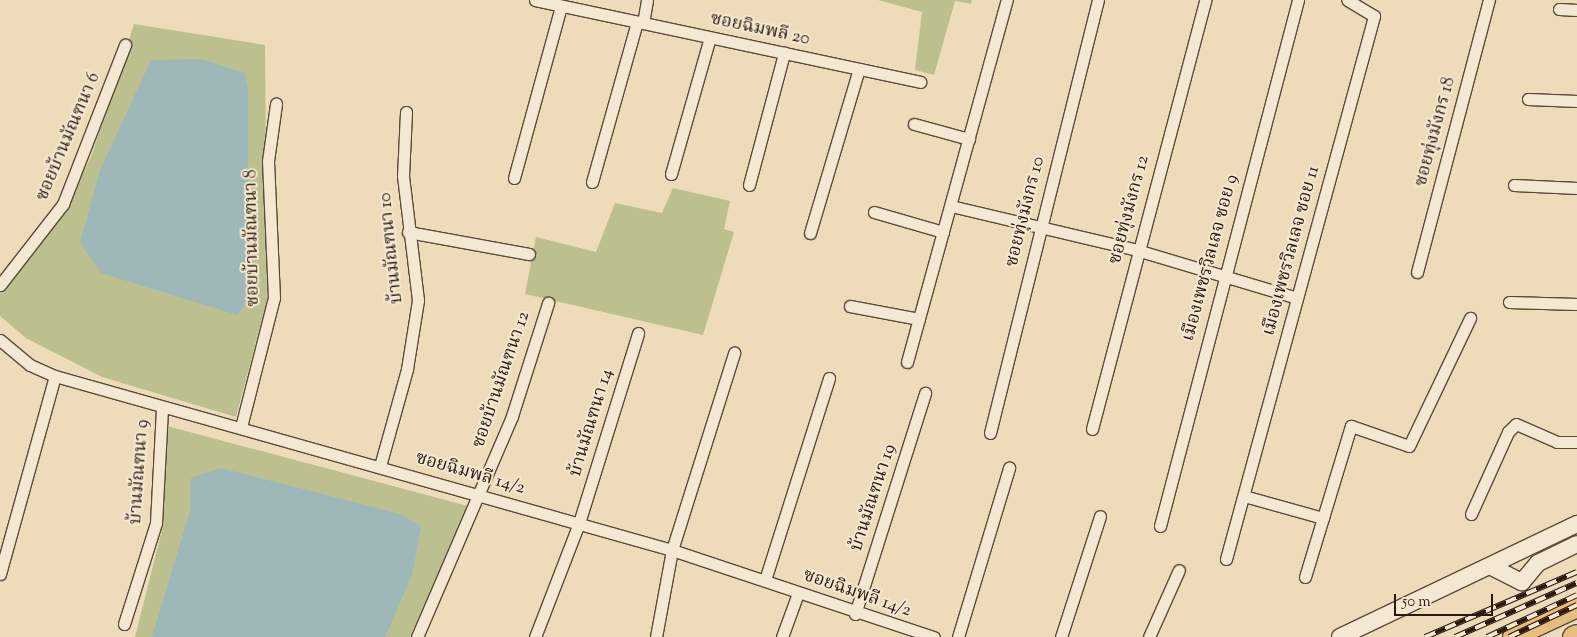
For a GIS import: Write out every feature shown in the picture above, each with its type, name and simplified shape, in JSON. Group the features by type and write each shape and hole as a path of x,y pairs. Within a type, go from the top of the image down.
{"highway":[{"path":"1513,637 1577,607"},
{"path":"1573,637 1577,635"}],"main road":[{"path":"1340,637 1577,524"},
{"path":"1490,566 1522,582 1538,563 1577,544"}],"street":[{"name":"ซอยฉิมพลี 20","path":"535,0 920,82"},
{"path":"592,182 646,0"},
{"path":"907,362 1007,0"},
{"name":"ซอยทุ่งมังกร 10","path":"990,433 1098,0"},
{"name":"ซอยทุ่งมังกร 12","path":"1092,429 1137,250 1205,0"},
{"name":"เมืองเพชรวิลเลจ ซอย 9","path":"1160,526 1224,276 1298,0"},
{"name":"เมืองเพชรวิลเลจ ซอย 11","path":"1226,560 1374,16 1347,0"},
{"name":"ซอยทุ่งมังกร 18","path":"1417,272 1489,0"},
{"path":"514,178 562,6"},
{"path":"1559,10 1577,10"},
{"path":"672,174 710,37"},
{"name":"ซอยบ้านมัณฑนา 6","path":"0,285 63,204 125,45"},
{"path":"749,185 784,53"},
{"path":"810,233 859,69"},
{"path":"1528,99 1577,101"},
{"name":"ซอยบ้านมัณฑนา 8","path":"241,428 274,298 268,161 276,104"},
{"name":"บ้านมัณฑนา 10","path":"380,466 415,331 418,300 402,176 406,112"},
{"path":"914,124 969,139"},
{"path":"1514,185 1577,188"},
{"path":"951,206 1137,250 1297,298"},
{"path":"874,212 944,232"},
{"path":"408,232 529,254"},
{"path":"1509,302 1577,304"},
{"name":"ซอยบ้านมัณฑนา 12","path":"417,637 512,416 548,304"},
{"path":"850,306 919,319"},
{"path":"1305,577 1351,426 1409,446 1470,318"},
{"name":"บ้านมัณฑนา 14","path":"535,637 579,523 638,333"},
{"name":"ซอยฉิมพลี 14/2","path":"0,340 30,365 55,376 162,408 380,466 672,550 765,580 855,614 934,637"},
{"path":"656,637 672,550 734,353"},
{"path":"0,574 55,376"},
{"path":"765,580 828,378"},
{"name":"บ้านมัณฑนา 19","path":"855,614 926,393"},
{"name":"บ้านมัณฑนา 9","path":"124,624 156,523 162,408"},
{"path":"1471,514 1508,432 1516,424 1557,442 1577,442"},
{"path":"958,637 1009,468"},
{"path":"1244,496 1323,518"},
{"path":"1062,637 1100,516"},
{"path":"1149,637 1179,570"},
{"path":"782,637 798,593"}],"green space":[{"path":"878,0 972,0 971,4 955,1 934,75 915,70 922,12"},
{"path":"134,24 265,45 267,300 236,417 102,377 26,338 0,316 0,290 80,180 92,154"},
{"path":"673,188 730,201 724,229 734,232 703,335 525,294 536,237 596,252 615,203 662,213"},
{"path":"167,426 468,506 410,637 135,637 163,526"}],"water":[{"path":"201,59 245,73 248,88 248,302 237,315 101,273 80,243 100,170 151,60"},
{"path":"221,468 400,514 421,526 412,575 385,637 152,637 190,511 191,478"}],"railway":[{"path":"1425,637 1577,572"},
{"path":"1455,637 1577,583"},
{"path":"1487,637 1577,595"},
{"path":"1509,637 1577,605"}]}
